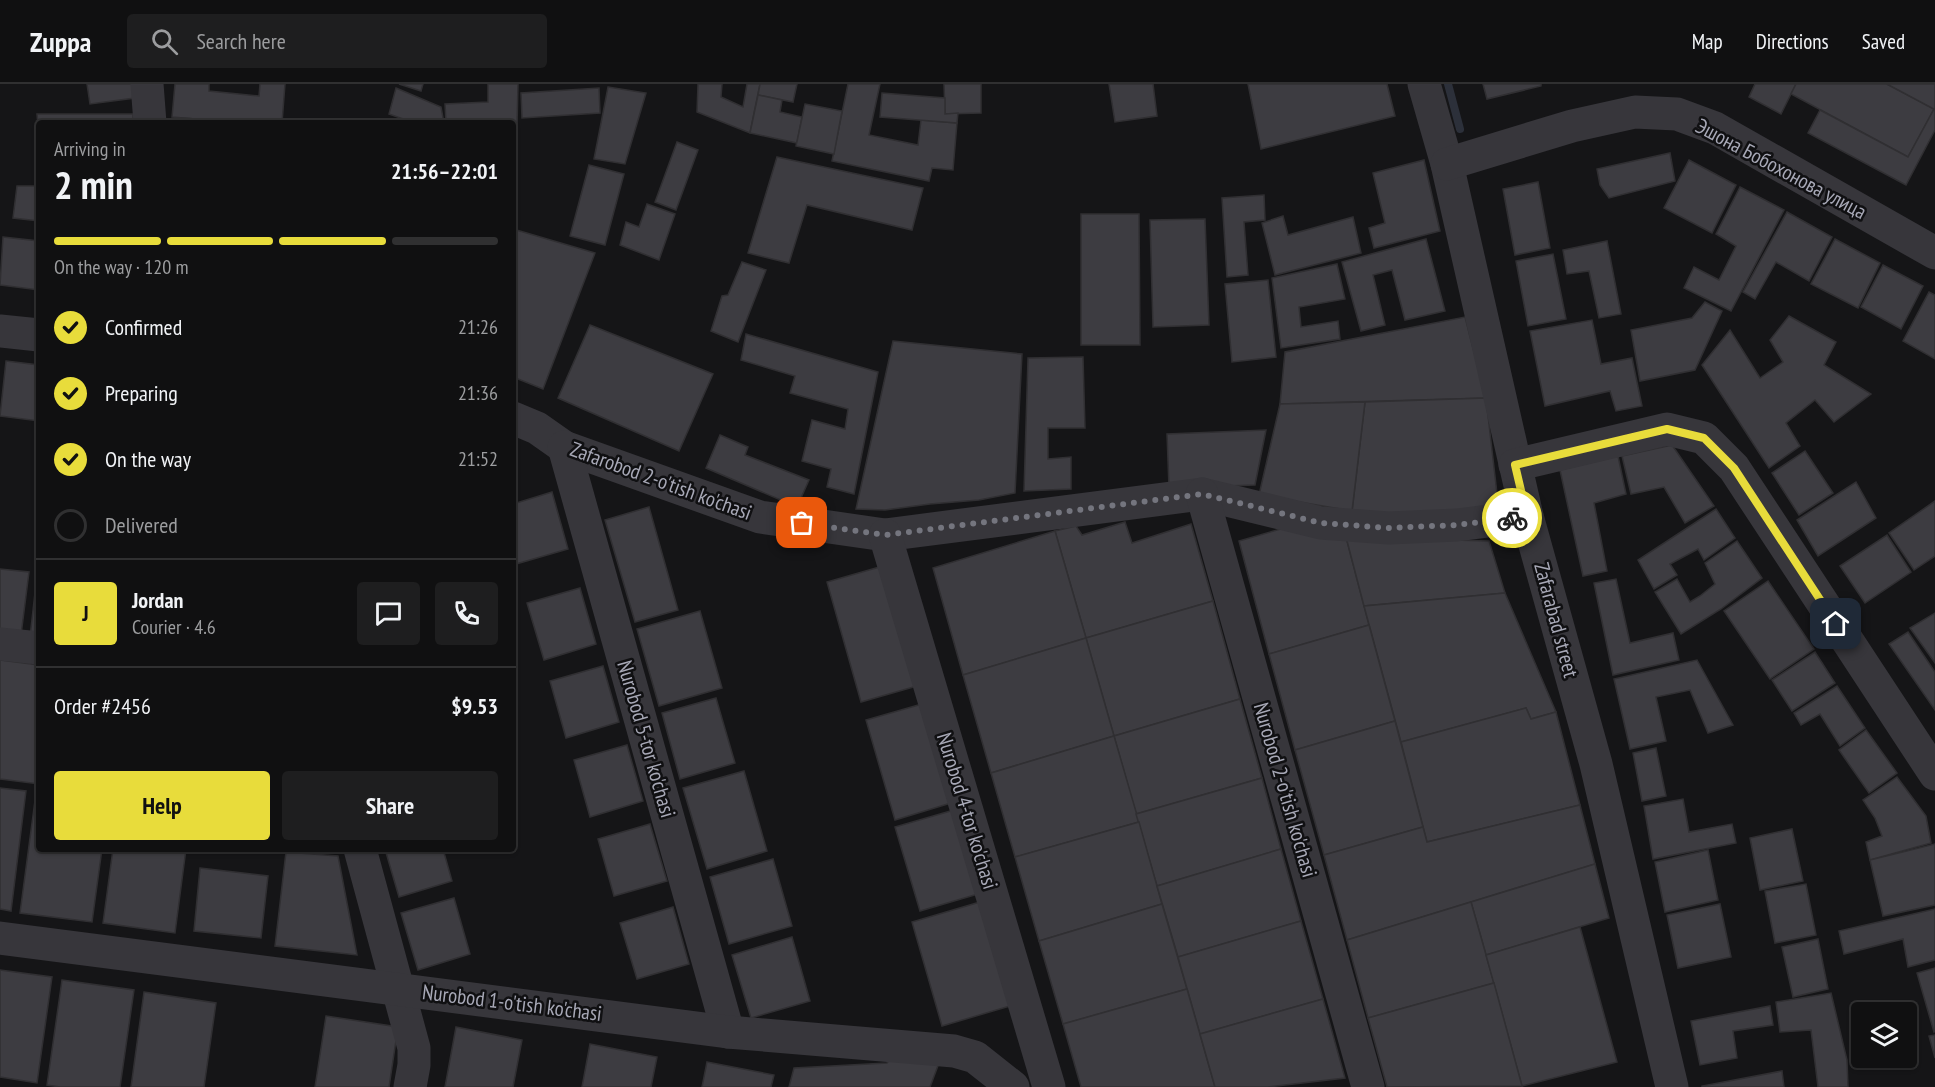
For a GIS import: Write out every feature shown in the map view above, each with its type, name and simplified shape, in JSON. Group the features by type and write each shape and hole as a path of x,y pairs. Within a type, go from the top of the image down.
{"street":[{"path":"147,84 150,120"},
{"name":"Zafarabad street","path":"1424,84 1447,164 1527,516 1596,764 1663,1087"},
{"name":"Эшона Бобохонова улица","path":"1447,164 1572,126 1635,112 1677,114 1715,128 1935,253"},
{"path":"0,331 36,335"},
{"name":"Zafarobod 2-o'tish ko'chasi","path":"516,419 537,428 564,447 760,517 885,535 1202,494 1321,523 1378,527 1457,525 1527,516"},
{"path":"1515,465 1667,429 1704,438 1734,468 1935,774"},
{"name":"Nurobod 5-tor ko'chasi","path":"564,447 728,1032"},
{"name":"Nurobod 2-o'tish ko'chasi","path":"1202,494 1368,1087"},
{"name":"Nurobod 4-tor ko'chasi","path":"885,535 1049,1087"},
{"path":"0,644 36,648"},
{"path":"361,852 414,1048 410,1087"},
{"name":"Nurobod 1-o'tish ko'chasi","path":"0,938 728,1032 954,1051 975,1057 1004,1085"}],"building":[{"path":"87,84 133,84 135,98 90,104"},
{"path":"175,84 209,84 209,91 259,96 260,84 285,84 282,120 208,120 172,117"},
{"path":"399,84 423,84 421,91"},
{"path":"488,84 518,84 517,126 516,120 446,120 445,104 488,102"},
{"path":"698,84 722,84 721,97 743,107 747,84 760,84 750,133 697,112"},
{"path":"760,84 797,84 793,102 758,95"},
{"path":"848,84 880,84 869,135 918,145 921,120 957,123 953,170 932,168 929,181 832,161"},
{"path":"944,84 981,84 981,113 945,114"},
{"path":"1109,84 1153,84 1157,116 1115,122"},
{"path":"1248,84 1387,84 1395,116 1261,149"},
{"path":"1483,84 1541,84 1541,86 1487,99"},
{"path":"1755,84 1796,84 1781,114 1749,97"},
{"path":"1796,84 1887,84 1934,109 1908,157 1791,94"},
{"path":"1887,84 1935,84 1935,130 1906,185 1808,133 1820,110 1908,157 1934,109"},
{"path":"608,87 646,93 625,164 594,159"},
{"path":"396,88 441,107 443,120 406,120 389,114"},
{"path":"599,88 600,113 522,118 521,93"},
{"path":"882,93 945,98 945,114 958,113 957,123 880,117"},
{"path":"758,95 782,100 780,112 802,117 797,143 750,133"},
{"path":"805,104 842,111 834,154 796,146"},
{"path":"37,114 133,114 133,120 38,120"},
{"path":"181,118 210,120 181,120"},
{"path":"677,142 698,150 676,210 655,202"},
{"path":"1670,153 1675,181 1609,198 1600,185 1597,169"},
{"path":"777,157 923,188 912,230 807,205 789,263 748,253"},
{"path":"1424,160 1440,231 1374,248 1369,228 1385,223 1373,173"},
{"path":"1689,160 1736,185 1712,233 1664,208"},
{"path":"589,165 624,174 605,245 570,236"},
{"path":"1538,182 1550,248 1515,255 1503,189"},
{"path":"17,186 36,186 36,221 13,218"},
{"path":"1740,187 1784,210 1731,311 1684,288 1694,267 1719,280 1736,246 1716,234"},
{"path":"1264,195 1265,220 1244,222 1248,275 1227,277 1222,198"},
{"path":"647,204 675,214 659,260 620,245 626,222 639,227"},
{"path":"1787,212 1832,237 1809,281 1776,262 1755,299 1743,292"},
{"path":"1081,214 1139,214 1140,345 1081,345"},
{"path":"1283,216 1288,235 1353,217 1361,253 1275,275 1262,223"},
{"path":"1205,219 1209,325 1153,327 1150,220"},
{"path":"516,230 595,253 543,389 516,378"},
{"path":"3,237 36,241 36,290 0,285"},
{"path":"1426,239 1445,311 1405,320 1392,270 1373,275 1385,325 1361,331 1342,262"},
{"path":"1835,239 1880,263 1858,308 1811,284"},
{"path":"1607,241 1621,314 1599,318 1589,271 1567,274 1563,250"},
{"path":"1553,254 1566,319 1528,326 1516,261"},
{"path":"742,262 766,270 738,342 711,331 722,296 728,295"},
{"path":"1337,264 1345,299 1299,307 1301,327 1338,321 1340,339 1281,348 1272,278"},
{"path":"1883,265 1923,286 1901,329 1861,307"},
{"path":"1268,280 1276,357 1232,362 1225,284"},
{"path":"1929,292 1935,295 1935,359 1903,341"},
{"path":"1705,302 1722,311 1695,370 1640,381 1631,330 1692,318"},
{"path":"1789,316 1836,342 1824,365 1871,394 1834,422 1815,400 1786,423 1800,446 1769,468 1702,365 1730,330 1760,378 1783,362 1770,340"},
{"path":"1465,317 1486,398 1280,404 1285,352"},
{"path":"1592,320 1601,364 1632,358 1642,406 1616,411 1610,391 1545,406 1530,331"},
{"path":"590,325 713,374 679,451 558,398"},
{"path":"746,334 878,372 854,494 827,487 831,469 802,461 812,420 845,429 848,409 790,393 795,376 741,360"},
{"path":"893,341 1022,354 1015,493 979,500 885,510 856,509"},
{"path":"1083,357 1085,428 1048,428 1048,459 1071,457 1071,489 1024,491 1028,358"},
{"path":"6,361 36,365 36,421 0,416"},
{"path":"1486,398 1499,511 1393,514 1352,511 1365,402"},
{"path":"1365,402 1352,511 1259,495 1280,404"},
{"path":"1266,430 1255,485 1169,488 1167,434"},
{"path":"720,435 748,447 745,455 809,480 797,507 706,468"},
{"path":"1672,445 1714,506 1685,523 1664,487 1631,494 1622,456"},
{"path":"1805,451 1833,493 1799,515 1772,473"},
{"path":"1618,456 1626,494 1594,503 1607,571 1583,576 1560,470"},
{"path":"1856,482 1876,518 1818,556 1797,520"},
{"path":"552,492 568,549 516,564 516,503"},
{"path":"1935,501 1935,556 1914,570 1889,533"},
{"path":"649,507 678,610 635,622 605,520"},
{"path":"1716,509 1735,538 1704,560 1698,549 1670,564 1677,575 1654,589 1638,560"},
{"path":"1125,522 1132,543 1191,524 1213,601 1086,638 1055,531 1076,526 1082,535"},
{"path":"1284,528 1346,537 1369,625 1269,654 1239,541"},
{"path":"1055,531 1086,638 963,675 933,568"},
{"path":"1887,535 1911,572 1865,603 1840,566"},
{"path":"1346,537 1489,541 1505,593 1364,606"},
{"path":"1737,541 1762,578 1721,609 1681,634 1655,592 1677,579 1690,602 1700,596 1715,584 1705,563"},
{"path":"883,566 917,686 861,702 827,582"},
{"path":"0,569 29,572 21,635 0,633"},
{"path":"1616,579 1630,643 1673,633 1679,660 1613,675 1594,583"},
{"path":"1768,581 1814,649 1770,679 1724,611"},
{"path":"36,584 36,638 30,637"},
{"path":"580,588 596,644 544,660 527,603"},
{"path":"1505,593 1556,712 1531,719 1526,708 1401,742 1364,606"},
{"path":"1213,601 1240,699 1114,736 1086,638"},
{"path":"700,611 722,688 659,706 637,629"},
{"path":"1935,613 1935,663 1910,628"},
{"path":"1369,625 1395,721 1295,750 1269,654"},
{"path":"1908,632 1935,672 1935,710 1889,644"},
{"path":"1086,638 1114,736 991,773 963,675"},
{"path":"1815,652 1835,683 1792,711 1772,680"},
{"path":"0,660 36,665 36,784 0,779"},
{"path":"1697,660 1733,725 1708,733 1690,690 1656,697 1666,741 1630,749 1614,679"},
{"path":"603,666 619,722 566,738 550,681"},
{"path":"1837,686 1865,728 1840,746 1820,714 1801,725 1794,713"},
{"path":"716,698 735,763 680,779 662,713"},
{"path":"1240,699 1262,778 1136,814 1114,736"},
{"path":"922,704 951,803 895,820 866,720"},
{"path":"1526,708 1531,719 1556,712 1580,805 1427,842 1401,742"},
{"path":"1395,721 1423,827 1324,855 1295,750"},
{"path":"1866,730 1897,773 1869,793 1839,750"},
{"path":"1114,736 1139,822 1015,857 991,773"},
{"path":"627,745 643,801 590,817 574,760"},
{"path":"1656,748 1666,796 1642,801 1633,753"},
{"path":"744,771 767,851 707,869 683,788"},
{"path":"1897,777 1926,816 1931,843 1870,860 1866,842 1882,836 1875,818 1863,800"},
{"path":"1262,778 1281,849 1157,886 1136,814"},
{"path":"0,788 26,791 11,911 0,909"},
{"path":"36,793 36,852 102,852 92,922 20,913"},
{"path":"1683,799 1689,832 1732,824 1736,843 1653,859 1644,806"},
{"path":"1580,805 1595,864 1347,940 1324,855 1423,827 1427,842"},
{"path":"954,810 978,894 920,911 895,827"},
{"path":"1139,822 1162,904 1039,941 1015,857"},
{"path":"650,824 667,881 614,896 598,839"},
{"path":"1792,829 1803,881 1760,890 1750,838"},
{"path":"1935,844 1935,905 1883,916 1870,860"},
{"path":"1281,849 1301,921 1178,957 1157,886"},
{"path":"1708,850 1718,900 1665,912 1655,862"},
{"path":"113,852 186,852 175,933 103,923"},
{"path":"286,852 338,856 357,955 275,946"},
{"path":"386,852 444,852 452,881 399,897"},
{"path":"773,859 792,926 729,944 710,877"},
{"path":"1595,864 1609,918 1486,955 1471,902"},
{"path":"200,868 268,876 261,938 194,931"},
{"path":"1806,884 1816,935 1775,943 1765,891"},
{"path":"454,898 470,954 418,970 401,913"},
{"path":"980,902 1010,1006 942,1026 912,922"},
{"path":"1471,902 1494,983 1368,1018 1347,940"},
{"path":"1162,904 1187,989 1063,1024 1039,941"},
{"path":"1720,904 1731,957 1678,968 1667,915"},
{"path":"673,907 689,964 637,979 620,923"},
{"path":"1935,909 1935,960 1908,967 1903,939 1844,954 1839,931"},
{"path":"1301,921 1323,999 1200,1034 1178,957"},
{"path":"1580,927 1617,1062 1522,1086 1486,955"},
{"path":"792,937 810,1001 751,1018 732,955"},
{"path":"1818,939 1828,989 1793,997 1782,947"},
{"path":"1935,968 1935,1031 1934,1032 1917,973"},
{"path":"0,970 52,977 37,1083 0,1077"},
{"path":"62,980 134,990 120,1087 47,1085"},
{"path":"1494,983 1522,1086 1387,1087 1368,1018"},
{"path":"1187,989 1215,1087 1081,1087 1063,1024"},
{"path":"144,992 216,1003 204,1087 131,1087"},
{"path":"1831,993 1847,1060 1848,1087 1818,1087 1811,1030 1780,1032 1776,1002"},
{"path":"1323,999 1345,1078 1268,1087 1215,1087 1200,1034"},
{"path":"1770,1006 1773,1025 1733,1031 1737,1058 1700,1065 1691,1021"},
{"path":"326,1016 398,1027 389,1087 315,1087"},
{"path":"456,1027 522,1040 513,1087 445,1087"},
{"path":"1935,1035 1935,1058 1929,1036"},
{"path":"590,1044 657,1057 651,1087 582,1087"},
{"path":"896,1052 939,1063 930,1087 789,1087 794,1068 887,1063"},
{"path":"707,1062 774,1075 771,1087 702,1087"},
{"path":"1782,1071 1784,1087 1702,1087 1702,1086"}],"waterway":[{"path":"1448,84 1460,129"}],"way so far":[{"path":"802,523 885,535 1202,494 1321,523 1389,528 1457,525 1512,518"}],"route":[{"path":"1512,518 1527,516 1515,465 1667,429 1704,438 1734,468 1836,624"}]}
